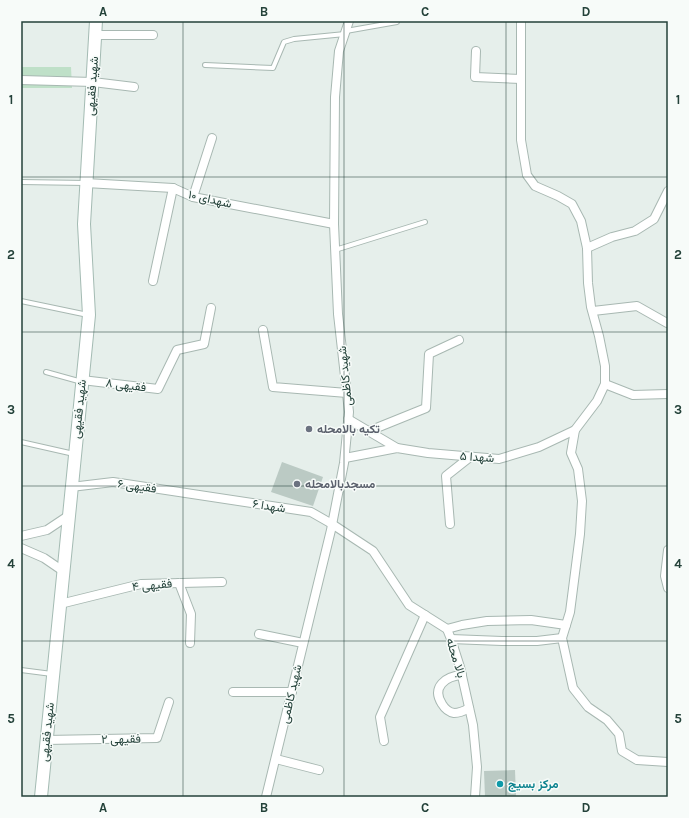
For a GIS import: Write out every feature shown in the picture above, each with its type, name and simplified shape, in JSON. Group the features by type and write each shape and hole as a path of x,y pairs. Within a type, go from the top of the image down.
{"main road":[{"name":"شهید فقیهی","path":"40,797 89,315 84,224 96,21"}],"street":[{"name":"شهید کاظمی","path":"266,797 332,524 344,458 349,412 338,314 334,224 335,97 338,52 349,21"},
{"path":"521,21 521,140 527,175 535,186 572,204 581,221 586,248 588,283 605,366 605,384 597,401 575,430 571,452 578,469 582,508 570,612 562,638 574,688 588,707 607,720 618,734 622,751 637,760 668,762"},
{"path":"95,35 153,35"},
{"path":"476,51 475,77 521,79"},
{"path":"21,80 92,82 134,87"},
{"path":"193,197 212,138"},
{"name":"شهدای ۱۰","path":"86,183 173,188 193,197 334,224"},
{"path":"153,281 173,188"},
{"path":"586,248 612,237 635,231 654,219 668,191"},
{"path":"593,311 637,306 667,323"},
{"name":"فقیهی ۸","path":"82,381 158,389 177,350 204,344 211,308"},
{"path":"263,330 273,387 347,393"},
{"path":"369,431 426,408 429,354 459,340"},
{"path":"605,384 633,395 668,394"},
{"name":"شهدا ۵","path":"348,418 398,448"},
{"name":"شهدا ۵","path":"344,458 398,448 428,453 499,459 539,447 575,430"},
{"path":"450,524 446,476 470,457"},
{"name":"فقیهی ۶","path":"71,487 112,482 203,495"},
{"name":"شهدا ۶","path":"203,495 312,512 332,524"},
{"path":"21,536 47,530 68,516"},
{"name":"بالا محله","path":"332,524 373,551 410,605 447,629 462,675 473,725 477,766 475,797"},
{"path":"21,548 44,558 63,571"},
{"path":"668,550 665,576 668,588"},
{"name":"فقیهی ۴","path":"60,604 141,584 222,582"},
{"path":"179,583 191,614 190,643"},
{"path":"384,741 380,717 425,615"},
{"path":"447,629 487,621 530,620 566,625"},
{"path":"259,634 304,643"},
{"path":"451,639 509,641 562,638"},
{"path":"462,675 456,675 442,682 438,691 439,699 445,708 450,712 459,712 469,708"},
{"path":"232,692 292,692"},
{"name":"فقیهی ۲","path":"46,740 157,738 169,702"},
{"path":"276,759 319,770"}],"lane":[{"path":"205,65 273,68 284,42 294,39 345,32 397,21"},
{"path":"21,182 86,183"},
{"path":"335,250 424,222"},
{"path":"21,301 89,315"},
{"path":"46,372 82,381"},
{"path":"21,442 75,454"},
{"path":"21,670 53,674"}],"green space":[{"path":"21,67 71,67 72,88 21,88"}],"building":[{"name":"مسجدبالامحله","path":"282,462 323,477 313,506 271,492"},
{"name":"مرکز بسیج","path":"515,770 516,797 485,797 484,771"}],"place":[{"name":"تکیه بالامحله","path":"309,429"},
{"name":"مسجدبالامحله","path":"297,484"},
{"name":"مرکز بسیج","path":"500,784"}]}
